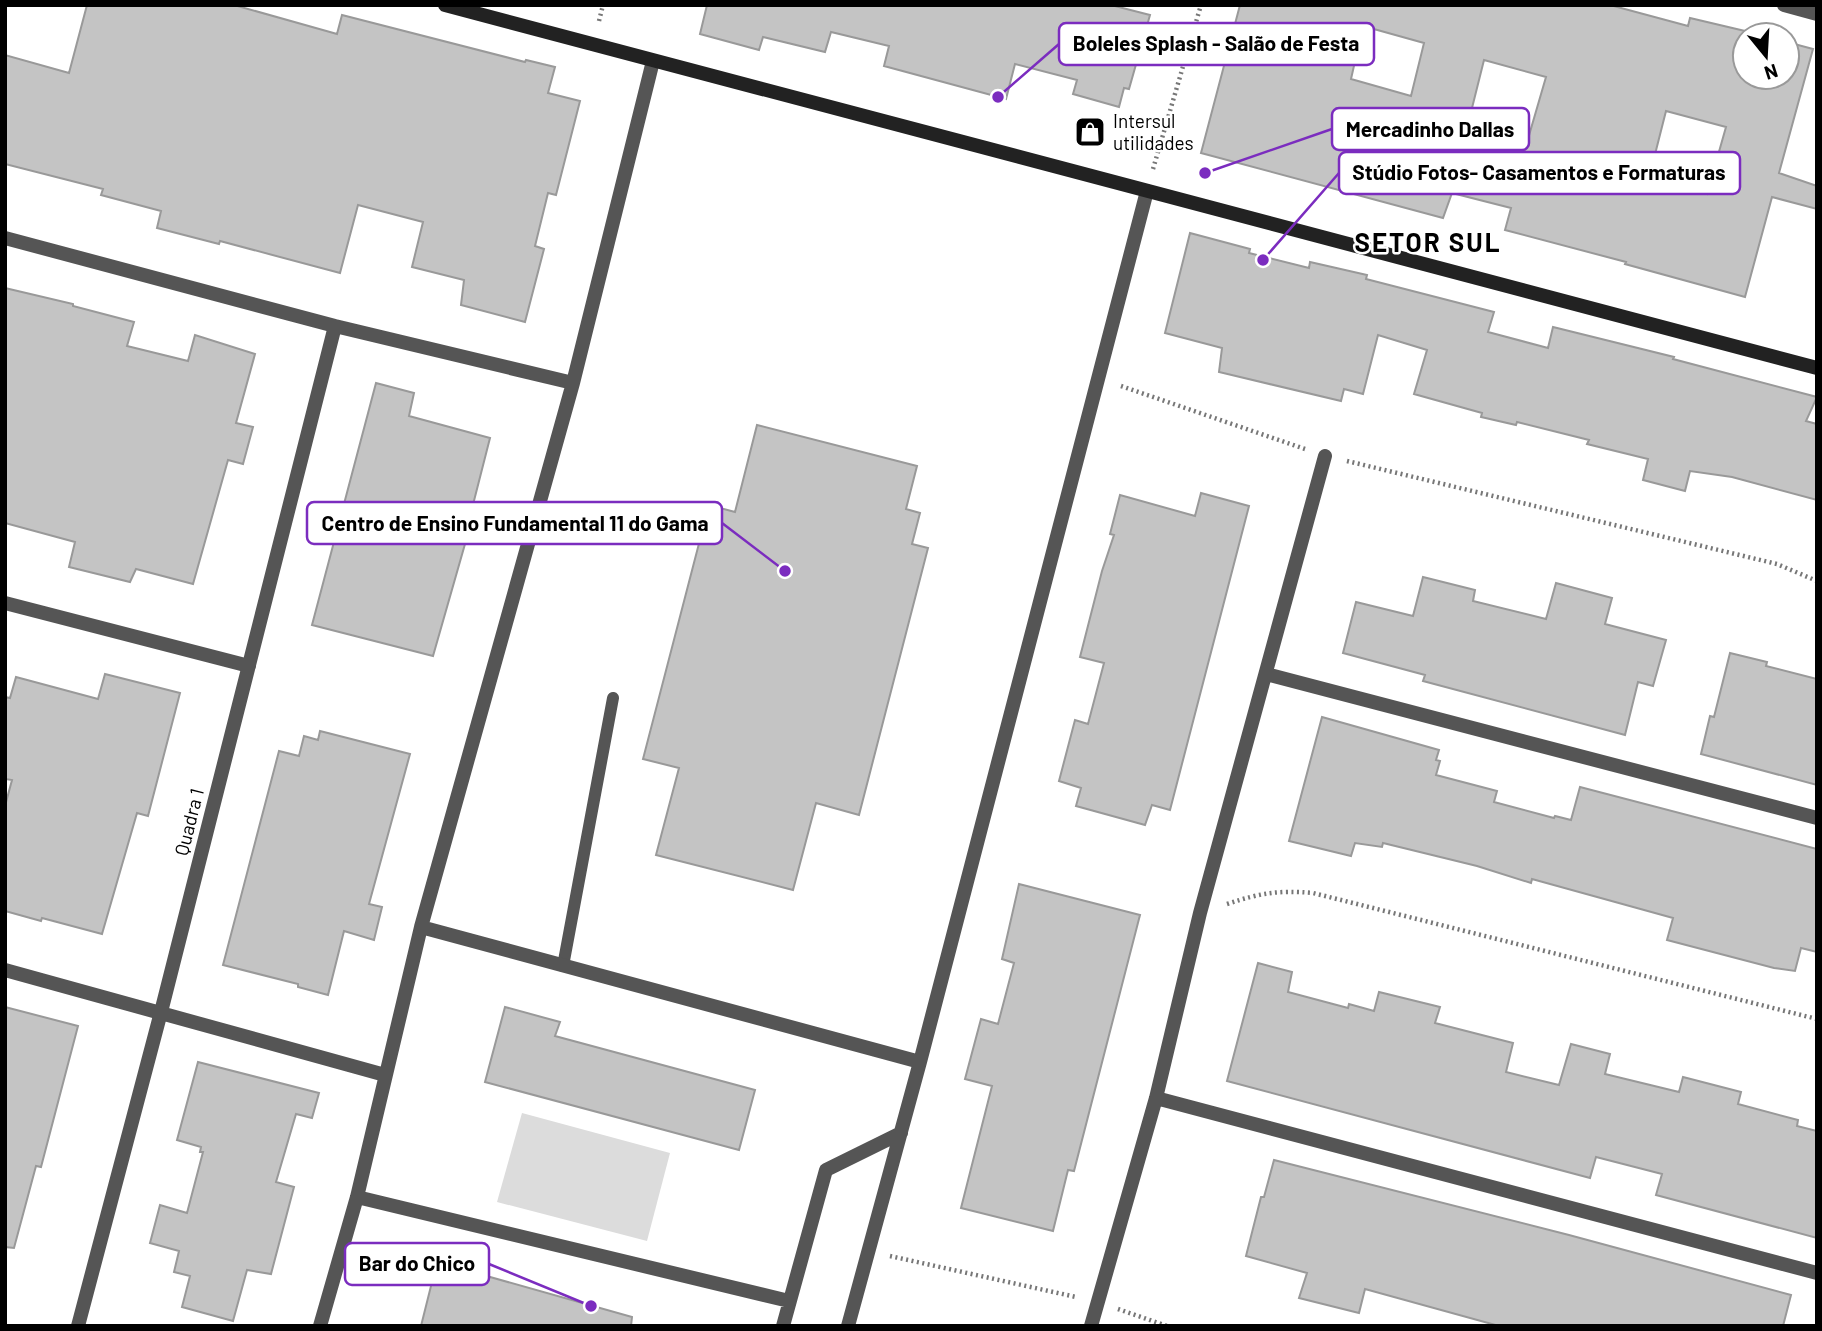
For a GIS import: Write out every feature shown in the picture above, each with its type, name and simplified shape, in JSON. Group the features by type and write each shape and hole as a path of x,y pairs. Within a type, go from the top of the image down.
{"street":[{"path":"445,5 1817,368"},
{"path":"1784,5 1817,13"},
{"path":"320,1326 356,1197 421,927 573,383 653,61"},
{"path":"848,1326 920,1062 1147,191"},
{"path":"5,238 335,326 573,383"},
{"name":"Quadra 1","path":"78,1326 161,1012 335,326"},
{"path":"1091,1326 1156,1098 1200,913 1325,456"},
{"path":"5,603 249,666"},
{"path":"1266,674 1817,818"},
{"path":"421,927 920,1062"},
{"path":"5,970 386,1075"},
{"path":"1156,1098 1817,1273"},
{"path":"783,1326 826,1170 901,1133"},
{"path":"356,1197 789,1301"}],"lane":[{"path":"563,966 613,698"}],"path":[{"path":"1147,191 1202,5"},
{"path":"1098,378 1325,456 1777,564 1817,581"},
{"path":"1200,913 1253,895 1282,890 1313,893 1817,1019"},
{"path":"868,1251 1098,1302 1167,1326"}],"shaded area":[{"path":"522,1113 670,1153 647,1241 497,1202"}],"building":[{"path":"87,5 234,5 337,34 342,15 525,62 526,60 555,67 548,93 580,101 556,195 548,193 535,246 544,249 525,322 461,305 464,280 412,267 423,222 358,205 340,273 220,241 219,244 157,228 161,211 101,195 103,189 5,164 5,55 69,73"},
{"path":"707,5 1111,5 1150,15 1129,89 1124,88 1119,107 1073,94 1077,80 1015,64 1006,99 884,66 889,46 831,32 825,52 763,37 759,50 700,34"},
{"path":"1240,5 1610,5 1688,26 1690,18 1731,28 1731,91 1801,91 1801,46 1813,49 1779,173 1817,186 1817,209 1772,197 1745,297 1505,230 1511,208 1452,193 1443,218 1201,153","holes":["1363,26 1424,43 1411,96 1351,79","1484,60 1546,77 1523,156 1464,140","1666,111 1726,127 1707,194 1649,178"]},
{"path":"1190,233 1250,249 1249,253 1309,268 1310,262 1367,275 1366,279 1494,312 1488,332 1548,348 1553,327 1817,397 1806,421 1817,424 1817,500 1732,477 1690,471 1685,491 1643,480 1648,459 1587,444 1589,440 1517,422 1516,425 1481,417 1482,413 1414,394 1427,350 1378,335 1363,394 1344,389 1341,401 1219,372 1222,348 1165,333"},
{"path":"5,288 134,322 127,346 188,361 195,335 255,354 236,423 253,427 243,464 228,460 193,584 136,569 130,582 69,567 75,542 5,523"},
{"path":"376,383 414,393 409,416 490,438 465,536 467,537 433,656 312,625"},
{"path":"757,425 917,466 906,509 920,513 912,544 928,548 859,815 816,803 793,890 656,855 679,768 643,759 709,505 735,512"},
{"path":"1201,493 1249,506 1170,810 1152,805 1145,825 1076,806 1081,788 1059,781 1075,720 1088,724 1104,663 1080,657 1114,535 1110,534 1120,495 1195,516"},
{"path":"1423,577 1475,590 1473,601 1546,619 1556,583 1612,598 1605,624 1666,640 1653,686 1638,682 1625,735 1423,681 1425,675 1343,653 1356,602 1413,616"},
{"path":"1730,653 1767,662 1766,666 1817,679 1817,785 1701,754 1710,716 1714,717"},
{"path":"105,674 180,693 148,816 137,813 102,934 5,911 5,806 12,780 5,779 5,697 10,698 16,677 98,699"},
{"path":"1322,717 1439,750 1436,760 1440,761 1436,775 1497,791 1494,802 1554,818 1555,816 1571,820 1580,787 1817,849 1817,952 1801,948 1795,971 1774,968 1667,940 1673,918 1532,879 1531,883 1477,866 1383,843 1382,847 1355,843 1351,856 1289,841"},
{"path":"320,731 410,754 369,904 382,907 374,940 344,931 328,995 298,987 298,984 223,965 279,751 299,756 304,736 318,740"},
{"path":"1019,884 1140,915 1074,1171 1068,1170 1053,1231 961,1208 992,1086 965,1079 981,1019 998,1024 1014,963 1002,959"},
{"path":"1258,963 1292,972 1288,992 1348,1008 1349,1004 1374,1011 1379,992 1440,1007 1435,1023 1513,1043 1506,1072 1559,1085 1571,1044 1610,1054 1605,1074 1679,1092 1683,1077 1741,1092 1738,1104 1798,1120 1797,1126 1817,1131 1817,1238 1656,1195 1662,1174 1596,1157 1590,1178 1227,1081"},
{"path":"5,1007 78,1026 41,1167 36,1166 14,1248 5,1247"},
{"path":"505,1007 560,1022 555,1036 755,1090 739,1150 485,1082"},
{"path":"198,1062 319,1093 312,1118 296,1114 276,1182 294,1187 271,1274 247,1270 233,1321 182,1307 190,1276 174,1272 179,1251 150,1243 160,1205 187,1213 203,1152 200,1152 201,1147 177,1140"},
{"path":"1274,1160 1791,1295 1783,1326 1499,1326 1365,1289 1359,1313 1299,1298 1307,1273 1246,1256 1261,1197 1264,1197"},
{"path":"437,1262 632,1317 631,1326 421,1326"}],"place":[{"name":"Boleles Splash - Salão de Festa","path":"998,97"},
{"name":"Intersul utilidades","path":"1090,132"},
{"name":"Mercadinho Dallas","path":"1205,173"},
{"name":"Stúdio Fotos- Casamentos e Formaturas","path":"1263,260"},
{"name":"Centro de Ensino Fundamental 11 do Gama","path":"785,571"},
{"name":"Bar do Chico","path":"591,1306"}],"district":[{"name":"SETOR SUL","path":"1428,243"}]}
